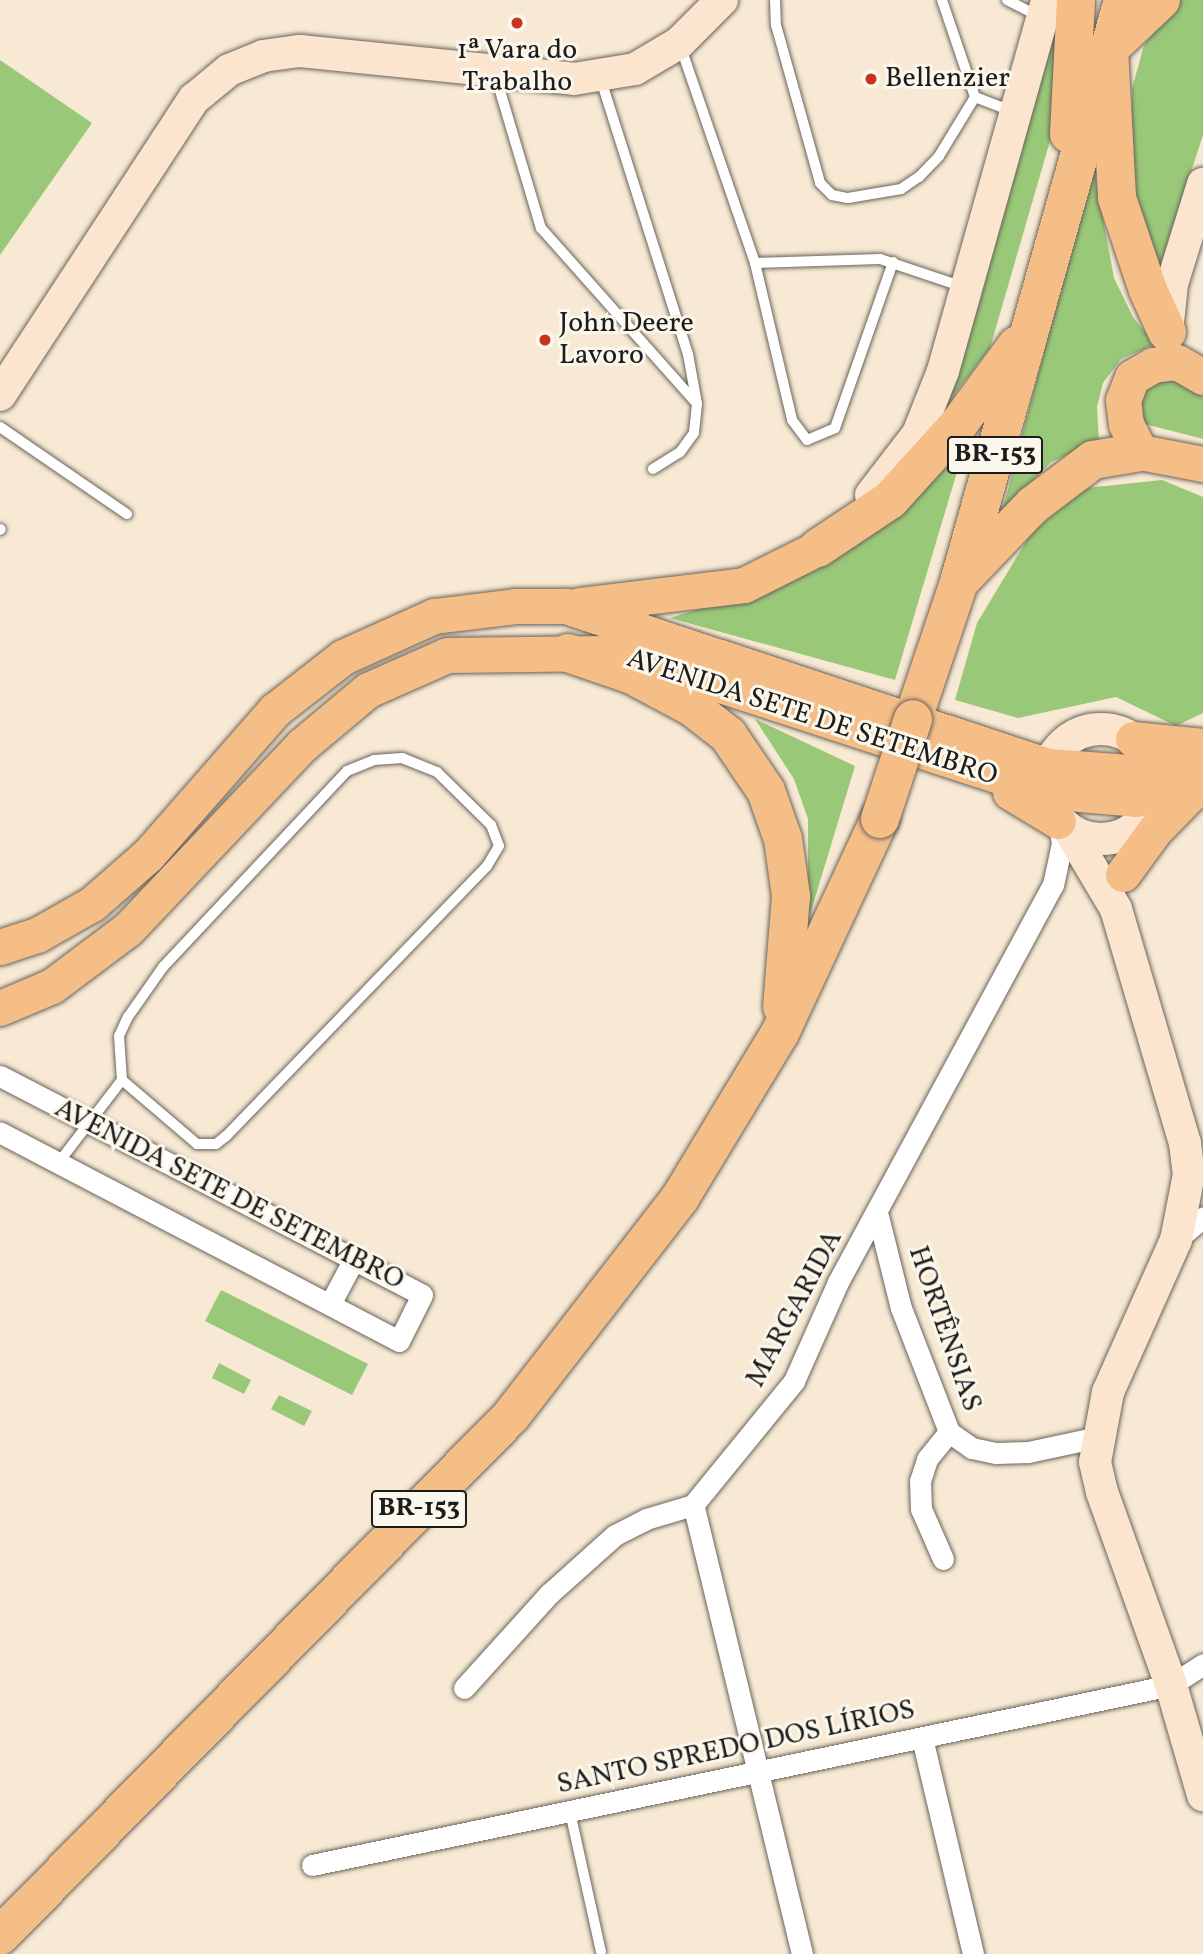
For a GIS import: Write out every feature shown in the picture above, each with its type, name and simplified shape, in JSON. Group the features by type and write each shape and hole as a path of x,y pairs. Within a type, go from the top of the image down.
{"highway":[{"path":"1066,201 1076,0"},
{"name":"BR-153","path":"0,1936 511,1416 680,1198 780,1034 880,819 959,582 1123,0"},
{"path":"1161,0 1110,49 1117,198 1148,290 1167,332"},
{"path":"818,548 890,500 958,425 1031,327"},
{"path":"959,582 1033,505 1093,460 1140,452"},
{"path":"568,653 632,675 692,707 728,735 766,791 783,839 791,896 780,1034"}],"main road":[{"path":"1167,332 1203,377"},
{"path":"1203,377 1177,362 1153,365 1132,377 1122,400 1126,424 1140,452 1203,464"},
{"name":"AVENIDA SETE DE SETEMBRO","path":"0,947 37,935 92,904 148,855 275,710 343,657 434,616 515,606 566,606 744,585 818,548"},
{"name":"AVENIDA SETE DE SETEMBRO","path":"566,606 1014,755 1057,790"},
{"name":"AVENIDA SETE DE SETEMBRO","path":"0,1008 52,986 128,929 301,746 368,690 447,655 606,653 653,663 985,774 1057,790 1203,781"},
{"path":"1133,739 1203,747"},
{"name":"AVENIDA SETE DE SETEMBRO","path":"1155,785 1203,756"},
{"path":"1123,874 1155,830 1203,781"}],"street":[{"path":"0,395 194,99 229,70 262,56 300,51 574,79 635,69 679,43 722,0"},
{"path":"818,548 884,482 918,434 943,371 1044,9"},
{"path":"1167,332 1172,284 1203,184"},
{"path":"1094,729 1114,730 1133,739 1148,754 1155,785 1145,818 1132,830 1103,840 1079,836 1057,790 1094,729"},
{"path":"1057,790 1116,909 1185,1143 1189,1174 1176,1240 1108,1392 1095,1462 1102,1492 1171,1685 1203,1795"},
{"name":"MARGARIDA","path":"693,1505 794,1381 838,1282 878,1216 1053,885 1062,843 1057,790"},
{"path":"1116,909 1132,830"},
{"name":"AVENIDA SETE DE SETEMBRO","path":"0,1076 422,1295 399,1341 0,1132"},
{"name":"HORTÊNSIAS","path":"878,1216 901,1308 949,1432 972,1448 996,1453 1028,1452 1098,1437"},
{"path":"1176,1240 1203,1217"},
{"path":"330,1304 354,1259"},
{"path":"943,1559 921,1509 920,1481 927,1459 949,1432"},
{"path":"464,1688 549,1594 615,1535 646,1519 693,1505 760,1771 802,1954"},
{"path":"1171,1685 1203,1664"},
{"name":"SANTO SPREDO DOS LÍRIOS","path":"312,1865 1171,1685"},
{"path":"922,1738 973,1954"}],"lane":[{"path":"775,0 776,25 820,183 832,195 848,198 901,189 919,177 939,156 975,97"},
{"path":"942,0 975,97"},
{"path":"1007,0 1044,9"},
{"path":"679,43 755,263 792,420 807,440 824,436 838,421 893,262"},
{"path":"495,71 541,228 697,404"},
{"path":"599,75 688,354 697,404 694,432 680,452 653,469"},
{"path":"975,97 1014,112"},
{"path":"755,263 864,257 893,262 965,288"},
{"path":"0,427 127,514"},
{"path":"59,1163 122,1080 119,1036 163,967 347,771 374,760 401,758 437,772 491,825 499,846 487,866 216,1144 197,1144 122,1080"},
{"path":"569,1812 601,1952"}],"green space":[{"path":"1062,0 1050,141 990,348 944,407"},
{"path":"1178,0 1203,0 1203,135 1156,279 1131,192 1132,89 1144,45"},
{"path":"0,60 92,123 0,255"},
{"path":"1093,163 1114,278 1133,317 1155,344 1121,359 1103,383 1097,407 1099,441 1051,462 1002,513"},
{"path":"1164,372 1190,383 1203,398 1203,439 1141,423 1138,388"},
{"path":"965,445 895,680 670,618 798,578 888,518"},
{"path":"1162,480 1203,497 1203,713 1176,726 1116,697 1018,718 955,700 977,623 1031,533 1086,488"},
{"path":"755,719 855,766 808,921 808,819 794,779"},
{"path":"221,1290 368,1364 352,1395 205,1321"},
{"path":"219,1363 251,1380 244,1394 212,1378"},
{"path":"279,1395 312,1411 304,1426 271,1409"}],"place":[{"name":"1ª Vara do Trabalho","path":"517,23"},
{"name":"Bellenzier","path":"871,79"},
{"name":"John Deere Lavoro","path":"545,340"}]}
